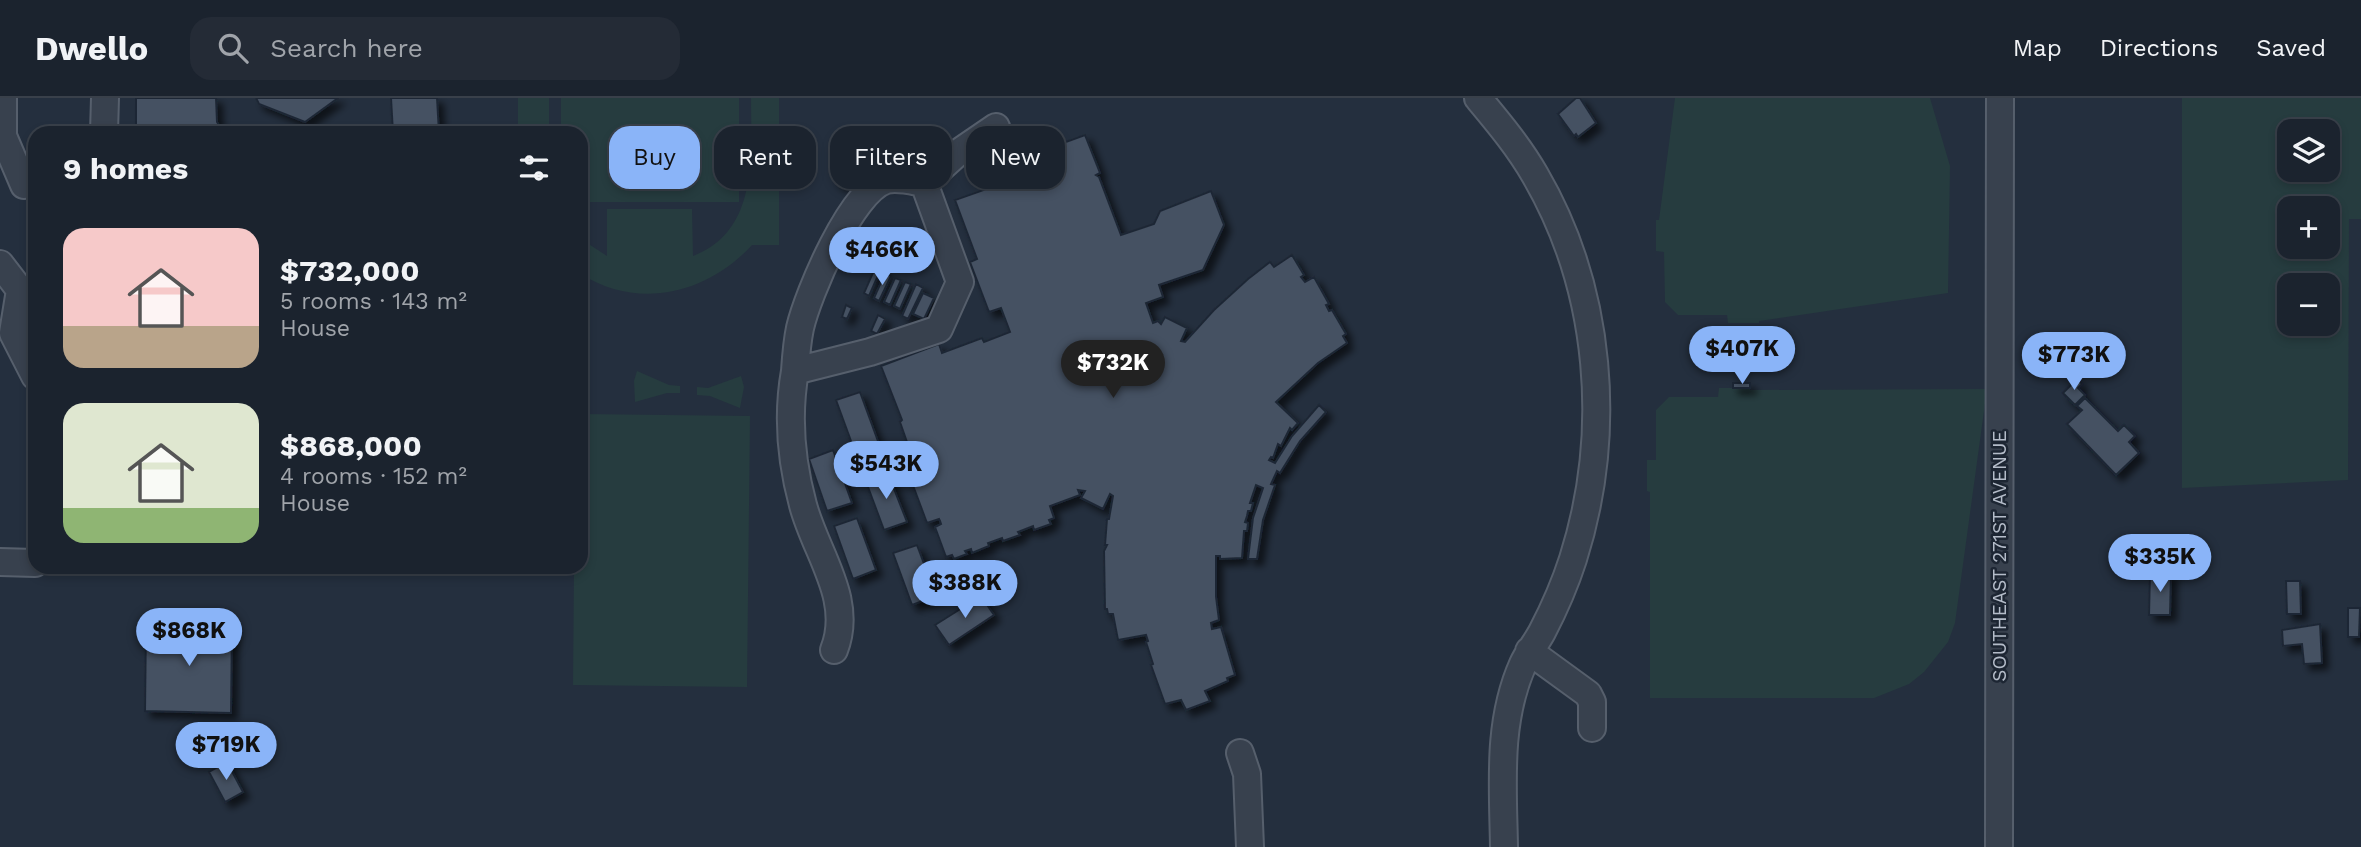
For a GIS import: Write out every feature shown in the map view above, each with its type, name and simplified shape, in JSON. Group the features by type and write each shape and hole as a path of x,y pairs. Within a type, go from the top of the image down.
{"street":[{"path":"3,98 3,136 24,185 28,183"},
{"path":"104,126 105,98"},
{"path":"1478,98 1520,152 1547,198 1573,262 1590,329 1594,359 1595,444 1583,525 1560,594 1522,666 1506,723 1503,769 1504,847"},
{"name":"SOUTHEAST 271ST AVENUE","path":"1998,847 2000,98"},
{"path":"834,650 839,636 838,594 804,509 792,453 790,398 800,327 809,300 831,248 871,189"},
{"path":"795,371 870,352 939,329 960,282 926,189"},
{"path":"0,264 20,290 13,333 28,362"},
{"path":"0,562 28,563"},
{"path":"1530,651 1588,694 1592,702 1592,728"},
{"path":"1240,754 1247,774 1250,847"}],"green space":[{"path":"518,98 549,98 549,126 518,126"},
{"path":"561,98 739,98 739,126 714,126 714,189 739,189 739,202 588,202 588,126 561,126"},
{"path":"751,98 779,98 779,126 751,126"},
{"path":"1675,98 1930,98 1950,166 1948,293 1759,323 1728,323 1727,315 1678,315 1665,302 1664,252 1656,251 1656,220 1659,220"},
{"path":"2182,98 2361,98 2361,219 2349,219 2348,480 2182,488"},
{"path":"747,189 779,189 779,245 752,245 715,275 672,291 649,294 626,292 588,278 588,244 607,256 607,209 692,209 693,256 714,244 730,229"},
{"path":"637,371 669,385 680,386 680,393 667,393 635,402 634,381"},
{"path":"741,376 744,387 740,408 710,396 697,395 697,387 708,388"},
{"path":"1719,388 1987,389 1955,623 1948,642 1924,672 1909,684 1874,698 1650,698 1650,492 1647,491 1647,460 1656,460 1656,410 1669,397 1718,397"},
{"path":"588,414 750,416 747,687 573,685 574,574 588,574"}],"building":[{"path":"136,98 216,98 220,126 136,126"},
{"path":"256,98 338,98 305,122 259,104"},
{"path":"391,98 437,98 439,126 393,126"},
{"path":"1576,98 1580,98 1596,123 1578,137 1576,134 1574,136 1558,114"},
{"path":"1085,135 1100,173 1096,175 1121,235 1154,224 1160,211 1211,191 1224,225 1203,270 1159,285 1163,297 1146,303 1153,323 1158,321 1161,324 1165,317 1187,328 1181,341 1185,342 1214,310 1248,279 1270,262 1274,267 1292,255 1304,275 1301,277 1305,282 1314,277 1329,304 1326,305 1329,311 1332,310 1346,334 1343,336 1347,343 1318,363 1276,402 1298,423 1292,430 1290,428 1281,446 1278,444 1273,458 1269,460 1275,463 1292,436 1319,405 1326,412 1300,441 1280,473 1277,471 1271,484 1275,485 1263,520 1257,559 1248,559 1253,518 1263,488 1256,485 1250,503 1253,503 1251,511 1248,511 1245,522 1248,523 1247,531 1244,531 1242,558 1220,559 1220,556 1216,556 1219,620 1211,623 1212,629 1221,627 1235,675 1205,691 1210,701 1186,710 1181,700 1165,704 1151,665 1153,664 1146,635 1118,640 1113,614 1108,614 1105,609 1104,551 1107,545 1107,519 1113,496 1110,494 1103,509 1081,498 1085,491 1078,490 1080,495 1050,506 1054,518 1049,520 1051,524 1034,530 1033,526 1018,532 1020,535 988,543 989,546 972,553 971,549 965,551 967,554 954,559 952,555 946,557 935,527 941,524 940,521 939,519 927,523 902,456 914,452 912,444 908,445 900,422 902,420 881,366 939,344 942,353 982,338 984,342 1010,332 1001,308 989,312 970,262 977,259 955,200 987,189 1065,189 1065,142"},
{"path":"875,268 880,271 869,296 864,293"},
{"path":"885,273 891,276 879,301 874,298"},
{"path":"895,278 901,280 890,305 884,302"},
{"path":"905,282 911,284 900,309 894,306"},
{"path":"916,284 923,288 908,319 902,316"},
{"path":"923,293 934,298 924,319 913,314"},
{"path":"846,305 852,308 847,319 842,317"},
{"path":"878,315 885,319 877,334 871,331"},
{"path":"2077,379 2082,384 2078,388 2085,395 2075,405 2063,393"},
{"path":"1733,383 1750,383 1750,388 1733,388"},
{"path":"860,392 879,444 855,452 836,400"},
{"path":"2085,398 2118,431 2124,425 2135,436 2129,442 2139,453 2116,475 2067,424 2082,410 2077,406"},
{"path":"833,450 852,503 827,511 809,459"},
{"path":"887,471 907,522 884,530 865,479"},
{"path":"857,518 876,570 853,579 834,526"},
{"path":"917,545 936,596 912,605 893,553"},
{"path":"2150,573 2171,573 2170,615 2149,615"},
{"path":"2286,581 2300,581 2301,614 2287,614"},
{"path":"981,596 994,615 949,645 935,625"},
{"path":"2348,608 2360,608 2359,637 2348,637"},
{"path":"146,624 232,625 231,713 145,711"},
{"path":"2320,624 2322,663 2304,664 2302,644 2283,646 2282,630"},
{"path":"227,762 243,792 225,802 209,772"}]}
